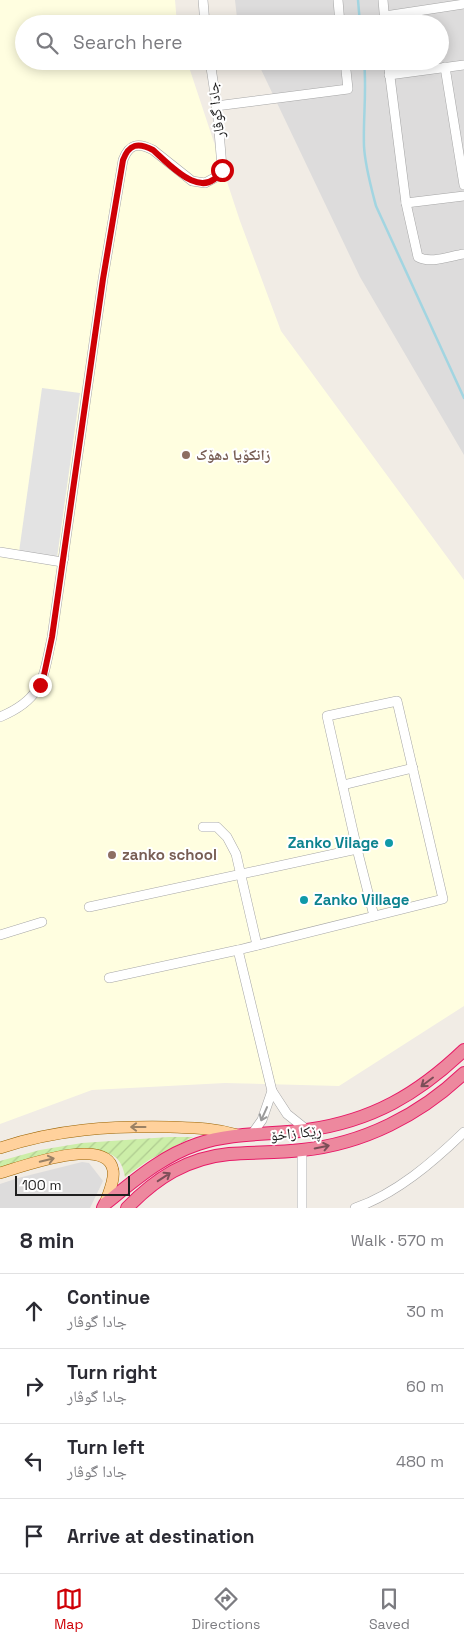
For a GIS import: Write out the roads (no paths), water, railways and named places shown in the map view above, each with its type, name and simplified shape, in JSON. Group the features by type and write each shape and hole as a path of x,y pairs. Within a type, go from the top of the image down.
{"highway":[{"name":"ڕێکا زاخۆ","path":"104,1206 149,1168 172,1154 200,1143 252,1134 308,1130 353,1121 378,1111 426,1084 464,1050"},
{"name":"ڕێکا زاخۆ","path":"127,1208 142,1192 181,1166 202,1159 228,1154 302,1150 371,1134 427,1104 464,1073"}],"main road":[{"name":"ڕێکا زاخۆ","path":"0,1148 58,1132 112,1127 204,1128 238,1136"},
{"name":"ڕێکا زاخۆ","path":"0,1173 64,1156 87,1153 96,1154 105,1157 111,1163 114,1172 104,1206"}],"street":[{"path":"203,0 204,15"},
{"path":"338,0 339,15"},
{"path":"384,0 385,15"},
{"path":"410,15 464,4"},
{"path":"449,67 464,65"},
{"name":"جادا گوڤار","path":"0,718 18,709 34,696 44,675 52,637 102,287 123,160 126,152 131,147 138,145 146,146 192,181 205,183 218,176 222,170 211,70"},
{"path":"216,106 348,89 346,70"},
{"path":"389,70 406,204 418,257 424,260 464,254"},
{"path":"389,75 424,70"},
{"path":"445,70 464,185"},
{"path":"406,204 464,196"},
{"path":"0,552 62,562 64,558"},
{"path":"109,978 238,950 443,899 397,700 328,716 357,849 374,916"},
{"path":"343,785 413,768"},
{"path":"203,827 217,827 227,837 236,854 257,945"},
{"path":"89,907 357,849"},
{"path":"0,935 42,922"},
{"path":"238,950 272,1091 276,1100 287,1114 308,1130"},
{"path":"252,1134 262,1120 272,1091"},
{"path":"355,1208 370,1203 392,1190 447,1148 464,1132"},
{"path":"302,1150 302,1208"}],"waterway":[{"path":"358,0 359,15"},
{"path":"364,70 365,154 376,206 464,398"}],"place":[{"name":"زانکۆیا دهۆک","path":"186,455"},
{"name":"Zanko Vilage","path":"389,843"},
{"name":"zanko school","path":"112,855"},
{"name":"Zanko Village","path":"304,900"}]}
